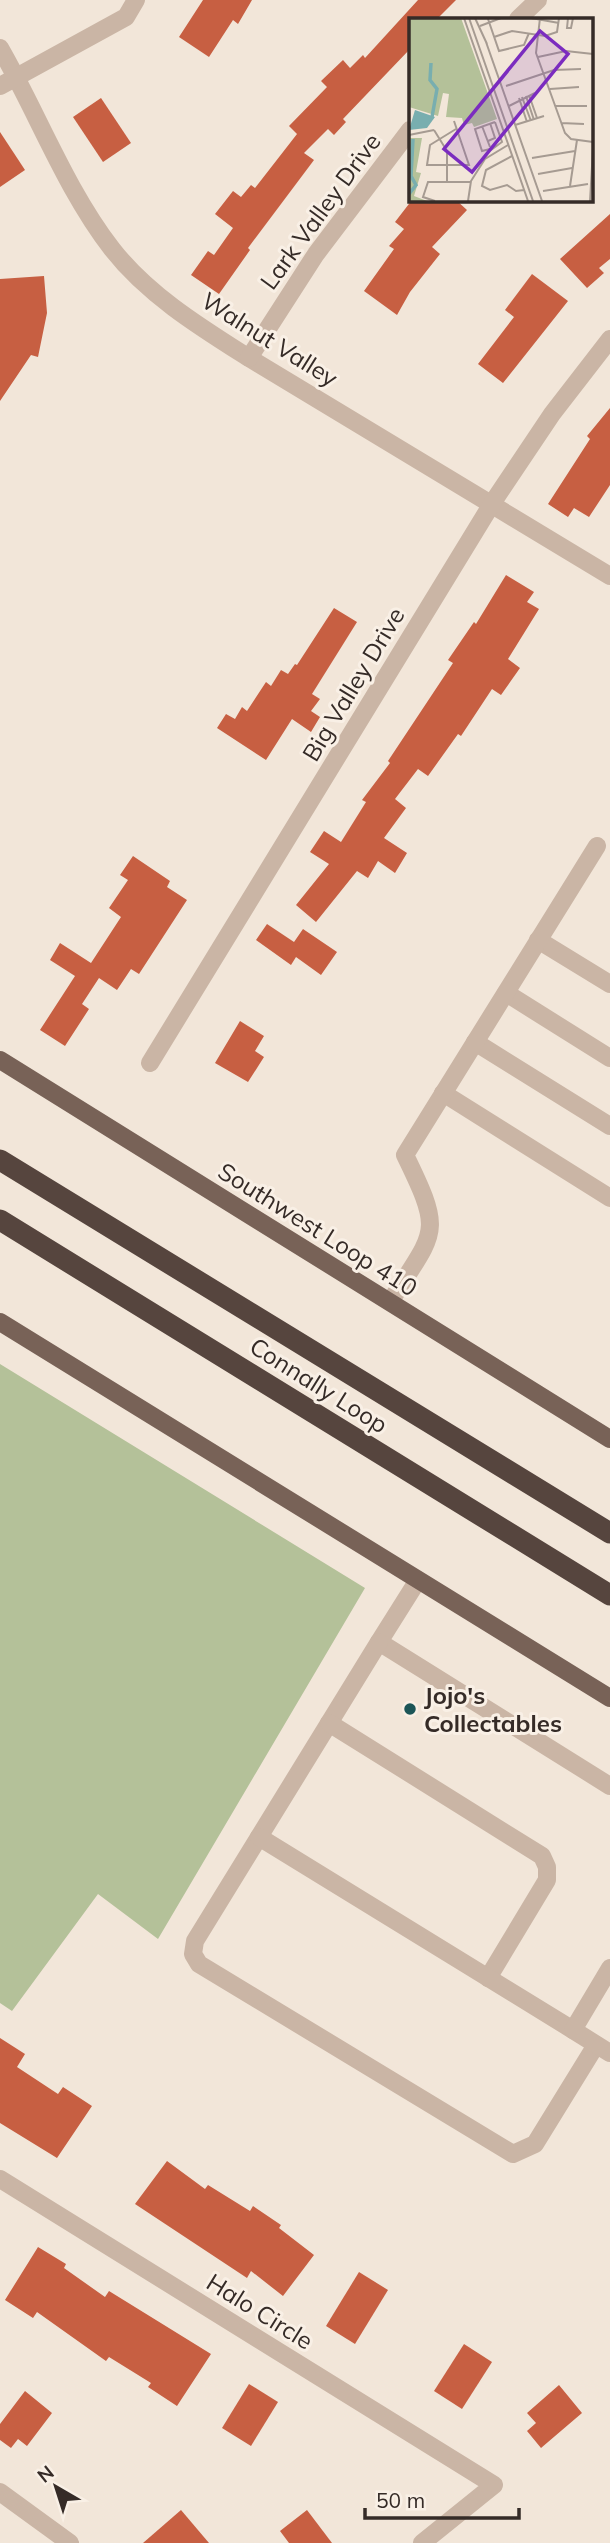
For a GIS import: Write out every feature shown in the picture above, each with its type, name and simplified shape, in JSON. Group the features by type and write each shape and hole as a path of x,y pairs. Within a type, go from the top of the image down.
{"highway":[{"name":"Connally Loop","path":"0,1160 610,1533"},
{"name":"Connally Loop","path":"0,1220 610,1595"}],"main road":[{"name":"Southwest Loop 410","path":"0,1060 610,1439"},
{"path":"0,1322 610,1698"}],"street":[{"path":"0,86 126,18 136,0"},
{"path":"519,18 538,0"},
{"name":"Walnut Valley","path":"0,48 80,202 113,250 149,287 190,320 249,358 493,502 610,576"},
{"name":"Lark Valley Drive","path":"249,358 316,254 409,133"},
{"name":"Big Valley Drive","path":"150,1063 493,502 552,414 610,340"},
{"path":"390,1302 431,1233 428,1200 405,1155 597,846"},
{"path":"538,940 610,984"},
{"path":"506,993 610,1058"},
{"path":"475,1042 610,1126"},
{"path":"443,1093 610,1198"},
{"path":"259,1837 603,2049 535,2144 524,2152 513,2154 199,1964 193,1954 195,1941 329,1723 379,1642 418,1580"},
{"path":"379,1642 610,1786"},
{"path":"329,1723 542,1856 547,1867 547,1880 488,1978"},
{"path":"573,2031 610,1968"},
{"name":"Halo Circle","path":"0,2179 494,2485 422,2543"},
{"path":"0,2492 70,2543"}],"green space":[{"path":"0,1364 365,1588 158,1939 98,1894 12,2011 0,2003"}],"building":[{"path":"203,0 252,0 238,24 233,20 209,57 179,37"},
{"path":"418,0 456,0 438,18 409,18 409,50 343,119 346,122 334,135 328,129 304,153 314,160 248,248 250,250 219,294 191,275 208,251 214,255 233,228 215,214 233,191 241,197 251,185 255,188 297,134 289,126 327,87 321,81 343,60 350,68 363,55 365,58"},
{"path":"101,98 131,143 103,162 73,117"},
{"path":"0,132 25,170 0,187"},
{"path":"411,201 457,201 467,210 432,247 440,254 410,292 397,315 364,291 394,249 389,246 404,229 395,222"},
{"path":"610,214 610,259 599,268 604,273 587,288 560,259"},
{"path":"532,274 568,301 503,383 478,364 514,317 505,310"},
{"path":"44,276 47,313 38,357 31,355 0,401 0,279"},
{"path":"610,408 610,485 589,517 574,508 568,517 548,504 590,439 587,436"},
{"path":"506,575 534,592 527,602 539,609 508,659 520,668 501,695 492,689 461,736 458,734 428,776 418,769 395,799 406,808 384,838 407,853 395,873 378,861 368,878 357,871 316,922 296,905 329,864 310,852 324,831 341,842 366,802 362,800 390,763 388,761 453,663 448,660 474,622 476,624"},
{"path":"334,608 357,622 312,694 320,699 311,711 320,717 311,732 292,719 266,760 217,728 226,714 235,719 242,707 247,711 266,682 271,686 281,670 288,674 295,664 297,665"},
{"path":"133,856 170,881 167,887 187,900 139,974 131,969 117,990 99,978 82,1004 89,1009 65,1046 40,1030 75,976 50,960 60,943 91,963 121,917 109,908 128,880 120,875"},
{"path":"267,924 294,942 303,929 337,952 321,975 296,957 291,965 256,940"},
{"path":"240,1021 264,1036 255,1051 264,1057 248,1082 215,1063"},
{"path":"0,2038 25,2054 17,2067 58,2094 63,2087 92,2106 57,2158 0,2123"},
{"path":"167,2161 205,2189 208,2185 250,2211 253,2206 281,2225 279,2228 314,2255 283,2296 251,2271 247,2278 135,2204"},
{"path":"38,2247 66,2264 64,2268 105,2297 109,2291 211,2354 177,2406 148,2387 151,2383 109,2357 106,2361 37,2312 33,2318 5,2300"},
{"path":"359,2272 388,2290 355,2344 326,2326"},
{"path":"464,2344 492,2362 462,2409 434,2391"},
{"path":"249,2384 278,2402 251,2446 222,2428"},
{"path":"559,2385 582,2413 541,2448 527,2431 536,2423 527,2413"},
{"path":"25,2391 52,2413 27,2446 18,2439 11,2448 0,2440 0,2424"},
{"path":"181,2510 209,2543 143,2543"},
{"path":"307,2510 332,2543 289,2543 280,2531"}],"place":[{"name":"Jojo's Collectables","path":"410,1709"}]}
